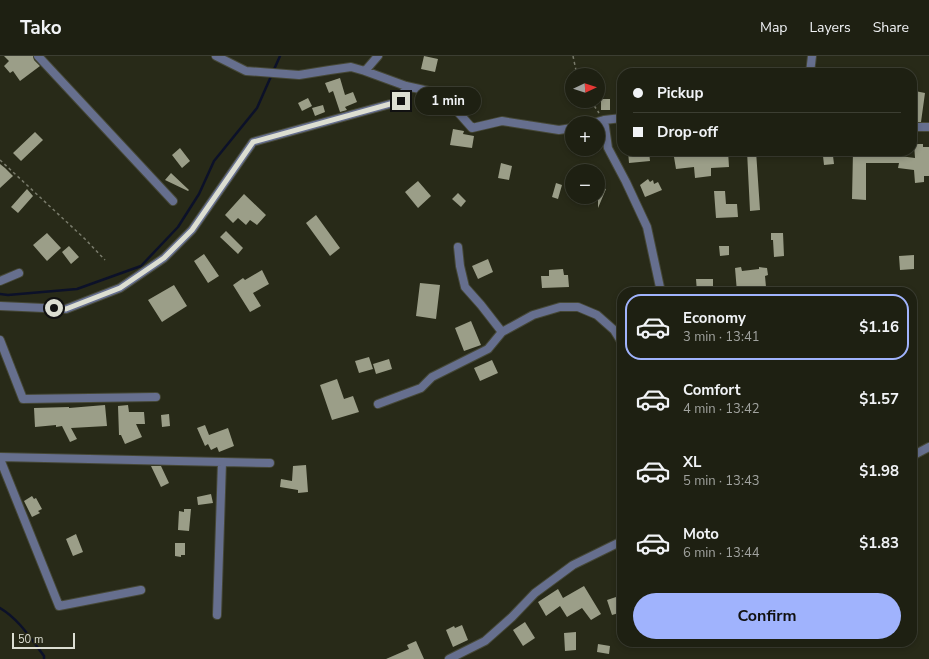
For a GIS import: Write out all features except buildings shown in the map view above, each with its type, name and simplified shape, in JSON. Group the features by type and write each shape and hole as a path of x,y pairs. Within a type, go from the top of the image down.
{"street":[{"path":"38,56 173,201"},
{"path":"216,56 246,71 299,75 351,68 365,71 406,86 442,94 472,128 502,121 559,130 565,129"},
{"path":"365,71 378,56"},
{"path":"811,68 812,56"},
{"path":"0,306 66,309 120,288 164,258 192,230 253,142 401,101 406,86"},
{"path":"605,120 617,119"},
{"path":"605,127 608,148 647,227 660,287"},
{"path":"917,127 929,127"},
{"path":"458,247 460,266 465,287 481,304 502,332"},
{"path":"0,282 19,273"},
{"path":"378,404 421,388 432,377 488,349 502,332 533,316 560,307 578,307 597,315 614,330 617,335"},
{"path":"0,340 23,399 156,397"},
{"path":"917,453 929,447"},
{"path":"141,590 59,606 0,458 270,463"},
{"path":"217,615 222,462"},
{"path":"449,659 485,641 512,617 535,593 572,565 617,543"}],"path":[{"path":"572,56 575,68"},
{"path":"0,160 85,239 105,260"}],"waterway":[{"path":"0,294 8,295 77,289 141,266 178,227 199,194 214,161 257,108 280,56"},
{"path":"0,608 13,618 24,630 44,656 44,659"}],"route":[{"path":"54,308 66,309 120,288 164,258 192,230 253,142 323,121 349,116 401,101"}]}
